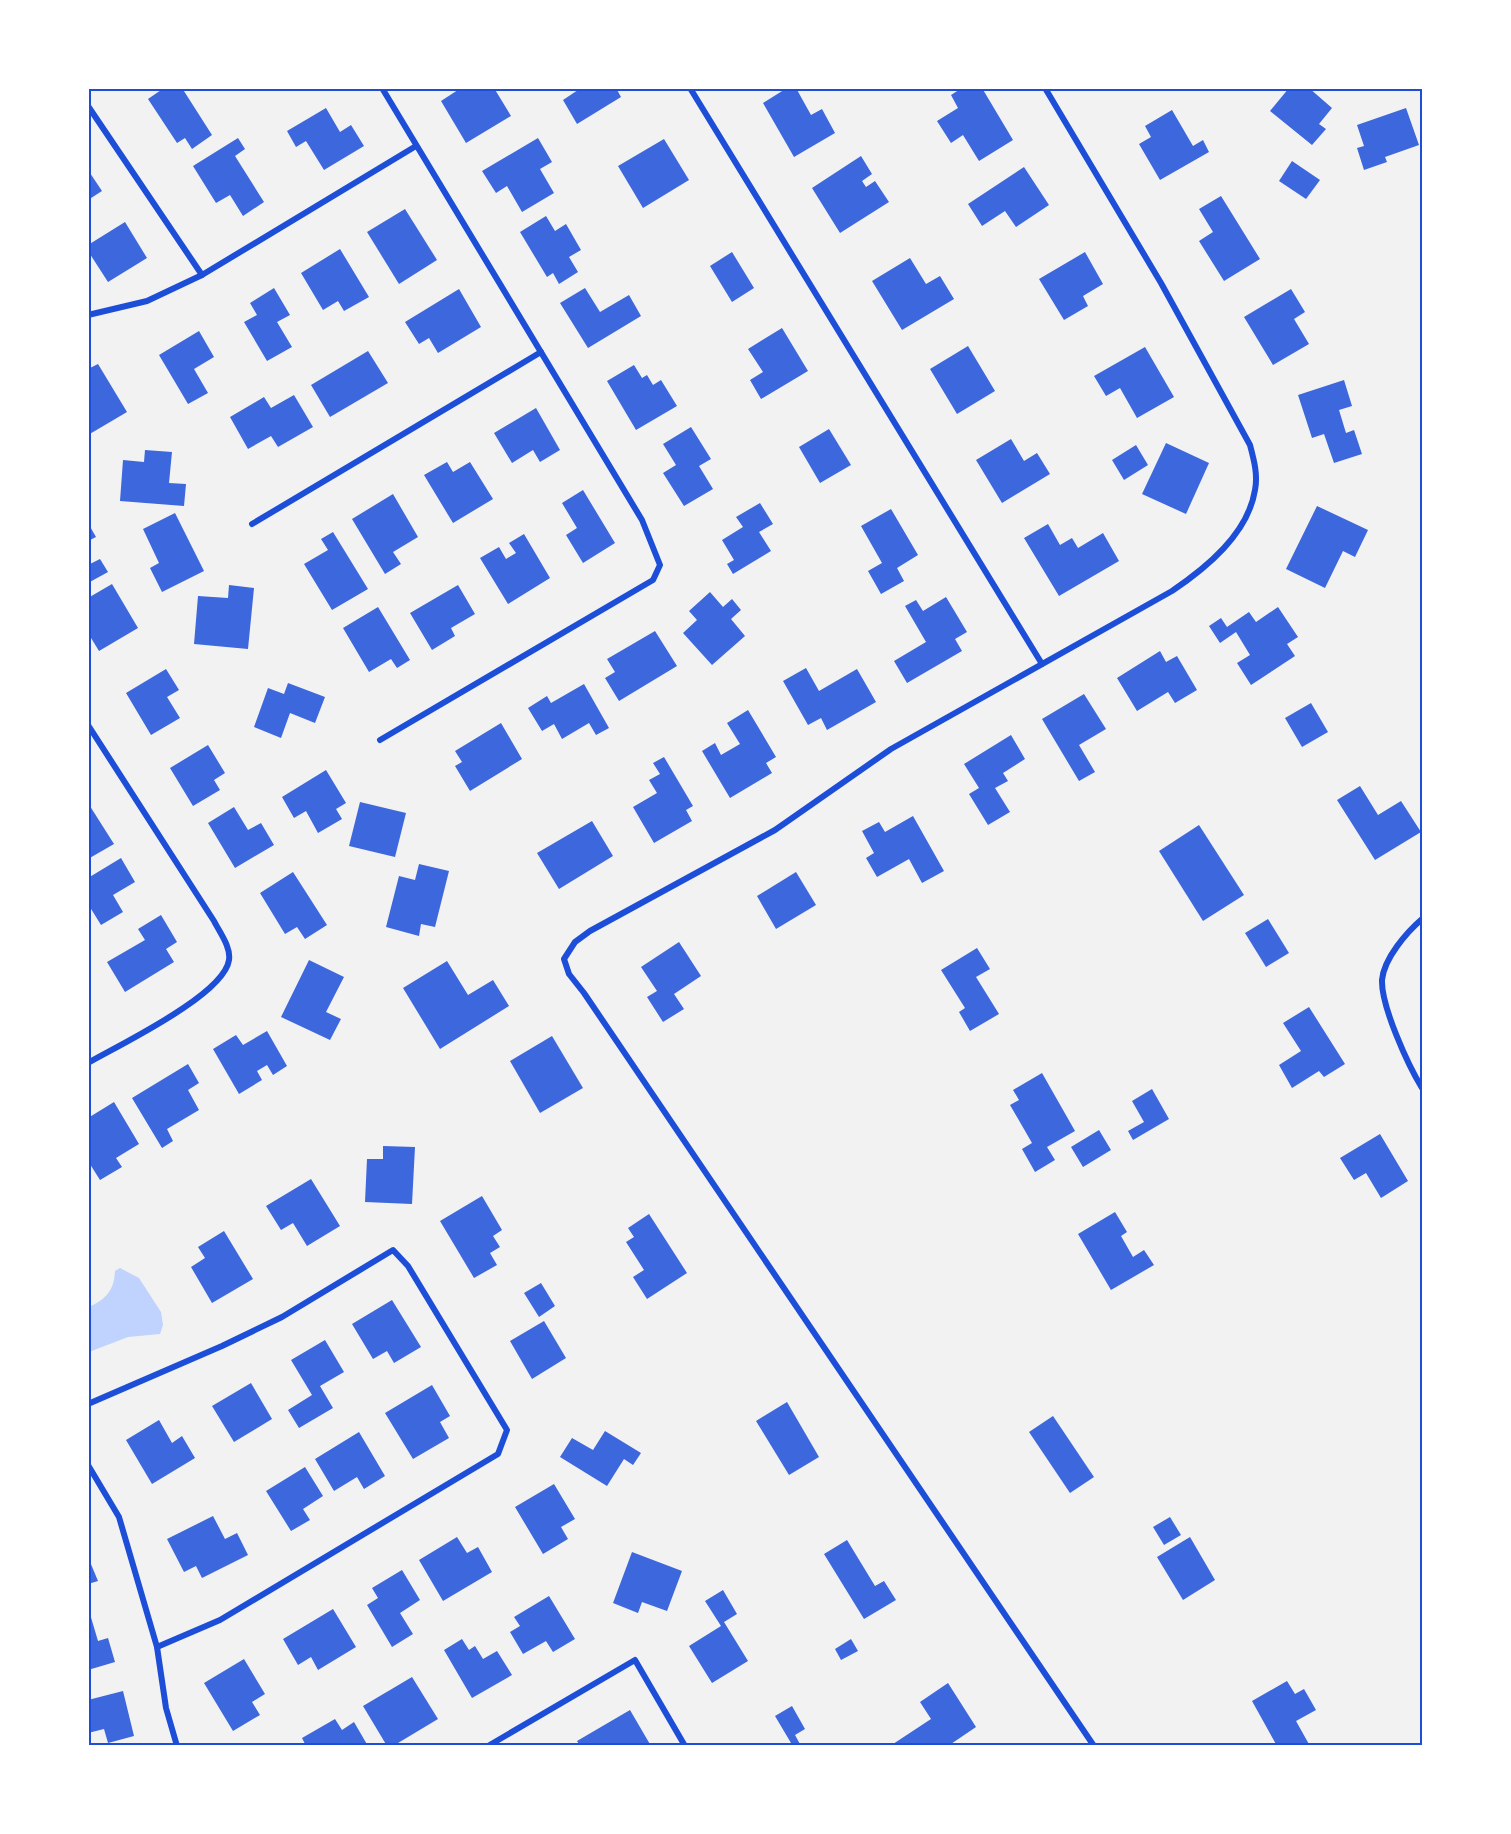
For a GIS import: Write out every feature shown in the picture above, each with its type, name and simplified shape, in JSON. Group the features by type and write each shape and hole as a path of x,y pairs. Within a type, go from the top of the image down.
{"street":[{"path":"380,740 652,580 660,564 642,520 382,88"},
{"path":"690,88 1042,663"},
{"path":"1045,88 1236,414 1251,445 1256,468 1255,491 1233,538 1202,572 891,749 775,830 590,932 575,942 564,958 569,974 1094,1746"},
{"path":"88,106 202,275"},
{"path":"88,315 147,301 202,275 416,146"},
{"path":"252,524 541,352"},
{"path":"88,725 214,921 227,947 228,963 214,984 190,1004 88,1063"},
{"path":"1422,919 1412,928 1386,965 1382,978 1383,993 1412,1071 1422,1088"},
{"path":"88,1404 272,1322 393,1250 408,1266 507,1430 498,1454 220,1620 157,1647"},
{"path":"88,1465 119,1517 157,1647 166,1708 177,1746"},
{"path":"488,1746 635,1660 685,1746"}],"water":[{"path":"120,1268 139,1278 161,1312 163,1325 160,1334 128,1337 89,1352 89,1307 108,1294 113,1284 115,1271"}],"building":[{"path":"164,88 182,88 212,135 192,149 185,138 177,143 148,99"},
{"path":"461,88 494,88 511,116 466,143 441,101"},
{"path":"581,88 616,88 621,97 577,124 563,100"},
{"path":"787,88 796,88 811,115 822,109 835,133 794,157 763,103"},
{"path":"962,88 982,88 1013,140 979,161 963,135 951,143 937,121 958,108 951,95"},
{"path":"1289,88 1309,88 1332,108 1319,124 1326,129 1312,145 1270,111"},
{"path":"326,108 340,132 351,125 364,146 324,170 306,141 296,147 287,131"},
{"path":"1406,108 1419,145 1385,157 1387,162 1364,170 1357,148 1364,146 1357,125"},
{"path":"1172,110 1193,146 1203,140 1209,152 1160,180 1139,144 1151,137 1145,126"},
{"path":"238,138 245,149 235,156 264,202 243,216 230,195 216,203 193,166"},
{"path":"538,138 552,162 540,169 554,193 522,212 507,186 496,193 482,171"},
{"path":"664,139 689,180 643,208 618,166"},
{"path":"861,156 872,174 862,181 866,187 875,181 889,202 840,233 812,188"},
{"path":"1292,161 1320,180 1306,199 1279,181"},
{"path":"1024,167 1049,205 1016,227 1005,211 982,226 968,204"},
{"path":"88,170 102,191 88,200"},
{"path":"1221,196 1260,259 1224,281 1199,241 1213,232 1199,209"},
{"path":"405,209 437,260 399,284 367,232"},
{"path":"546,216 555,231 566,224 581,250 569,257 578,272 559,284 553,273 547,277 520,232"},
{"path":"125,222 147,258 108,282 88,251 88,245"},
{"path":"340,249 369,297 344,311 338,301 323,310 301,273"},
{"path":"732,252 754,288 732,302 710,266"},
{"path":"1085,252 1103,284 1083,296 1088,306 1064,320 1039,279"},
{"path":"910,258 926,284 940,276 954,299 902,330 872,281"},
{"path":"274,288 290,315 277,322 292,347 267,361 244,322 257,315 250,303"},
{"path":"585,288 600,312 629,295 641,316 588,348 560,303"},
{"path":"459,289 481,327 438,353 429,338 419,344 405,322"},
{"path":"1291,289 1305,312 1294,319 1309,344 1273,365 1244,317"},
{"path":"782,328 808,371 761,399 750,380 763,372 748,349"},
{"path":"199,331 214,357 194,369 208,393 188,404 159,355"},
{"path":"968,346 995,391 957,414 930,369"},
{"path":"1145,347 1174,397 1137,418 1120,388 1106,396 1094,376"},
{"path":"368,351 388,383 330,417 311,385"},
{"path":"98,364 127,412 88,435 88,369"},
{"path":"634,365 642,378 647,375 653,385 661,380 677,406 636,430 607,381"},
{"path":"1344,380 1352,406 1339,410 1346,433 1354,430 1362,454 1334,463 1324,434 1312,438 1298,395"},
{"path":"294,395 313,427 278,447 271,436 248,449 230,417 264,397 271,408"},
{"path":"536,408 560,450 540,462 533,450 512,463 494,433"},
{"path":"691,427 711,459 699,466 713,489 684,506 663,473 676,465 663,444"},
{"path":"829,429 851,465 820,483 799,447"},
{"path":"1011,439 1024,461 1037,453 1050,474 1002,503 976,460"},
{"path":"1166,443 1209,463 1186,514 1142,494"},
{"path":"1136,445 1148,465 1124,480 1112,460"},
{"path":"145,450 172,452 169,483 186,484 184,506 120,501 123,460 144,462"},
{"path":"447,462 453,472 470,462 493,499 453,523 424,475"},
{"path":"583,490 615,543 583,563 566,535 577,528 562,503"},
{"path":"393,494 418,537 393,552 401,564 385,574 352,519"},
{"path":"760,503 773,524 759,532 771,551 733,574 727,564 734,560 722,540 743,527 736,517"},
{"path":"1317,506 1368,530 1355,557 1343,551 1325,588 1286,569"},
{"path":"891,509 918,555 897,568 904,581 881,594 868,571 882,563 861,526"},
{"path":"175,513 204,571 162,592 150,568 159,563 143,529"},
{"path":"88,523 96,537 88,541"},
{"path":"1048,524 1060,545 1072,538 1078,548 1103,533 1119,561 1059,596 1024,538"},
{"path":"333,532 368,589 332,610 304,564 328,550 321,539"},
{"path":"524,534 550,578 508,604 480,558 499,547 506,559 516,553 509,543"},
{"path":"100,559 108,572 88,583 88,565"},
{"path":"112,584 138,628 99,651 88,633 88,598"},
{"path":"229,585 254,588 248,649 194,644 198,596 228,598"},
{"path":"458,585 475,614 451,628 455,636 432,650 410,613"},
{"path":"710,592 723,607 732,599 741,610 731,619 745,636 712,665 683,633 697,620 689,611"},
{"path":"946,597 967,632 955,639 962,651 907,683 894,661 926,642 905,606 916,600 923,611"},
{"path":"378,607 410,660 397,668 391,659 369,672 343,628"},
{"path":"1278,607 1298,637 1287,644 1295,656 1251,685 1237,663 1250,655 1236,632 1220,643 1209,626 1221,618 1227,627 1249,612 1256,622"},
{"path":"655,631 677,666 619,701 605,678 615,672 607,659"},
{"path":"1160,651 1166,662 1177,656 1197,690 1175,703 1168,692 1137,711 1117,678"},
{"path":"806,668 819,691 857,669 876,702 827,730 821,718 808,725 783,681"},
{"path":"166,669 179,690 167,697 180,718 151,735 126,693"},
{"path":"288,683 325,697 315,723 290,713 281,738 254,727 268,688 284,694"},
{"path":"584,684 609,728 596,735 589,723 562,739 554,724 542,731 528,708 547,696 551,703"},
{"path":"1084,694 1106,729 1079,745 1095,772 1079,781 1042,719"},
{"path":"1311,703 1328,732 1302,747 1285,718"},
{"path":"748,710 776,757 766,763 772,773 730,798 702,751 715,743 721,755 740,744 727,723"},
{"path":"501,723 522,759 470,791 455,766 462,762 455,751"},
{"path":"1011,735 1025,759 1003,773 1008,781 995,788 1010,812 988,825 969,794 979,788 964,764"},
{"path":"208,745 225,773 214,780 220,790 193,806 170,768"},
{"path":"664,757 693,806 686,810 692,821 654,843 633,807 657,793 649,780 660,774 653,763"},
{"path":"326,770 346,803 336,809 342,819 318,833 306,811 294,818 282,797"},
{"path":"1360,786 1378,815 1401,801 1421,832 1375,860 1337,800"},
{"path":"360,802 406,813 395,857 349,846"},
{"path":"88,803 114,844 88,859"},
{"path":"234,807 248,830 261,823 274,845 235,868 208,823"},
{"path":"913,816 944,871 922,883 909,859 877,877 866,858 874,853 862,831 879,822 885,832"},
{"path":"592,821 613,856 559,889 537,853"},
{"path":"1199,825 1244,895 1203,921 1159,851"},
{"path":"121,858 135,882 113,895 123,912 101,925 88,904 88,878"},
{"path":"419,864 449,871 435,927 421,924 419,936 386,927 399,876 415,880"},
{"path":"293,872 327,925 305,939 297,927 285,934 260,893"},
{"path":"796,872 816,905 776,929 757,896"},
{"path":"161,915 177,942 166,949 174,962 125,992 107,962 145,940 138,929"},
{"path":"1268,919 1289,953 1266,967 1245,933"},
{"path":"679,942 701,976 674,994 684,1009 663,1022 647,997 657,991 641,967"},
{"path":"977,948 990,969 976,977 999,1014 970,1031 959,1012 965,1008 941,970"},
{"path":"309,960 344,977 326,1012 341,1019 330,1040 281,1017"},
{"path":"447,961 468,995 493,980 509,1006 440,1049 403,988"},
{"path":"1309,1007 1345,1064 1324,1077 1319,1071 1292,1088 1279,1065 1301,1051 1283,1023"},
{"path":"267,1031 287,1066 273,1075 267,1065 257,1071 262,1080 239,1094 213,1049 236,1035 243,1045"},
{"path":"552,1036 583,1088 540,1113 510,1061"},
{"path":"188,1064 199,1083 188,1090 199,1110 167,1129 173,1141 162,1148 132,1098"},
{"path":"1042,1073 1075,1131 1047,1147 1055,1160 1035,1172 1022,1149 1032,1143 1010,1105 1019,1100 1013,1090"},
{"path":"1152,1089 1169,1119 1133,1140 1128,1131 1144,1122 1132,1101"},
{"path":"114,1102 139,1144 116,1158 122,1167 100,1180 88,1161 88,1118"},
{"path":"1099,1130 1111,1150 1083,1167 1071,1147"},
{"path":"1380,1134 1408,1181 1381,1198 1366,1173 1354,1180 1340,1158"},
{"path":"383,1146 415,1147 412,1204 365,1202 367,1159 383,1159"},
{"path":"311,1179 340,1226 307,1246 293,1223 281,1230 266,1206"},
{"path":"482,1196 502,1230 493,1236 500,1247 490,1253 497,1265 474,1278 440,1221"},
{"path":"1115,1212 1127,1232 1121,1236 1133,1257 1144,1250 1154,1265 1111,1290 1078,1234"},
{"path":"649,1214 687,1273 647,1299 633,1277 644,1270 626,1242 634,1237 628,1228"},
{"path":"224,1231 253,1279 212,1303 191,1267 205,1258 198,1247"},
{"path":"541,1283 555,1306 539,1317 524,1293"},
{"path":"392,1300 421,1347 394,1363 387,1351 373,1359 352,1324"},
{"path":"544,1321 566,1358 532,1379 510,1341"},
{"path":"325,1340 344,1372 320,1386 333,1408 299,1428 288,1410 312,1395 291,1360"},
{"path":"251,1383 272,1419 234,1442 212,1406"},
{"path":"432,1385 450,1416 440,1422 449,1438 413,1459 385,1413"},
{"path":"787,1402 819,1457 789,1475 756,1421"},
{"path":"1053,1416 1094,1477 1070,1493 1029,1432"},
{"path":"159,1420 172,1443 182,1436 195,1458 152,1484 126,1440"},
{"path":"605,1431 641,1453 633,1465 624,1459 607,1486 560,1457 572,1438 593,1450"},
{"path":"359,1432 385,1476 364,1489 357,1477 334,1491 315,1459"},
{"path":"305,1467 323,1496 303,1509 310,1520 291,1531 266,1491"},
{"path":"554,1484 575,1519 561,1527 568,1539 543,1554 515,1507"},
{"path":"213,1516 225,1539 237,1533 248,1555 202,1578 196,1566 184,1572 167,1539"},
{"path":"1170,1517 1181,1535 1164,1545 1153,1527"},
{"path":"457,1537 467,1553 478,1547 492,1572 443,1601 419,1560"},
{"path":"1190,1537 1215,1580 1183,1600 1157,1557"},
{"path":"847,1540 875,1586 884,1581 896,1600 864,1619 824,1554"},
{"path":"632,1552 682,1571 667,1611 642,1602 638,1613 613,1603"},
{"path":"88,1557 98,1581 88,1584"},
{"path":"402,1570 420,1600 400,1613 413,1634 392,1647 367,1605 378,1598 372,1588"},
{"path":"723,1590 737,1614 724,1622 748,1661 712,1683 689,1646 721,1626 705,1601"},
{"path":"549,1596 575,1639 553,1652 546,1641 523,1654 510,1632 520,1626 514,1617"},
{"path":"333,1609 356,1647 318,1670 311,1657 298,1665 283,1639"},
{"path":"90,1614 98,1641 108,1638 115,1662 88,1670"},
{"path":"462,1639 469,1650 475,1646 483,1659 497,1651 512,1675 472,1698 444,1650"},
{"path":"851,1639 858,1651 841,1660 835,1649"},
{"path":"244,1659 265,1694 252,1702 260,1715 233,1731 204,1683"},
{"path":"412,1677 438,1719 393,1746 387,1746 363,1706"},
{"path":"1287,1681 1295,1694 1304,1689 1316,1710 1296,1721 1310,1746 1277,1746 1252,1701"},
{"path":"948,1683 976,1727 948,1746 890,1746 931,1719 920,1702"},
{"path":"123,1691 134,1736 108,1743 104,1729 88,1733 88,1700"},
{"path":"792,1706 805,1729 795,1735 801,1746 788,1746 791,1743 775,1716"},
{"path":"630,1710 651,1746 580,1746 577,1741"},
{"path":"335,1719 342,1730 354,1722 368,1746 306,1746 302,1738"}]}
